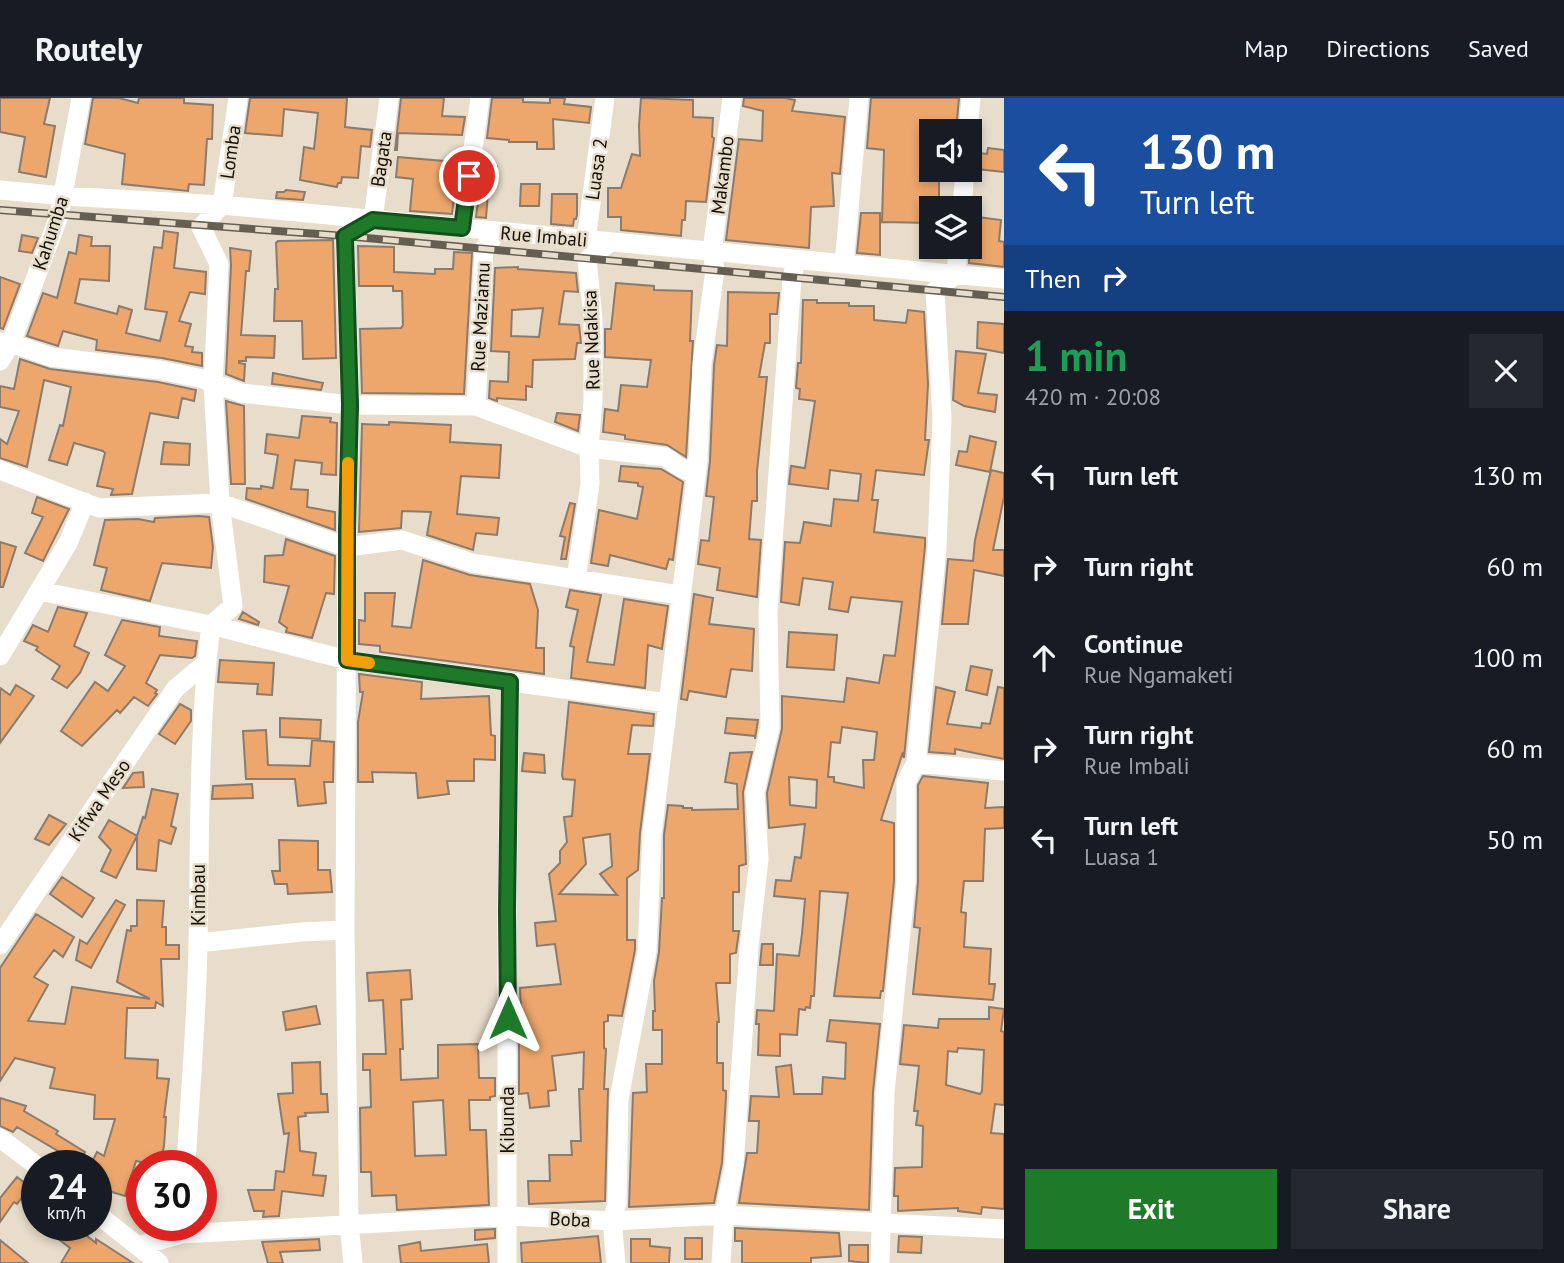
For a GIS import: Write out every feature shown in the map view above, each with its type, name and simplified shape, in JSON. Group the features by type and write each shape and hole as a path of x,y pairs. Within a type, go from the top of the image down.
{"street":[{"name":"Kahumba","path":"0,361 5,342 59,216 81,98"},
{"name":"Lomba","path":"222,205 238,98"},
{"name":"Bagata","path":"373,220 389,98"},
{"path":"462,228 480,98"},
{"name":"Luasa 2","path":"586,240 605,98"},
{"name":"Makambo","path":"615,1263 612,1221 617,1203 619,1099 647,951 652,834 698,460 702,364 715,270 712,251 732,98"},
{"path":"845,264 859,98"},
{"path":"969,119 971,98"},
{"name":"Rue Imbali","path":"0,190 222,205 1004,279"},
{"path":"211,625 233,606 220,503 213,384 219,264 201,226 222,205"},
{"path":"353,1263 349,1224 345,930 350,405 345,236 373,220"},
{"name":"Rue Maziamu","path":"476,406 484,249 497,232"},
{"name":"Rue Ndakisa","path":"589,448 593,401 593,319 587,260 609,243"},
{"path":"880,1263 885,1093 906,882 906,782 916,763 939,521 942,418 935,291 956,274 957,259"},
{"path":"721,1263 724,1215 734,1164 749,948 760,859 755,792 770,727 768,612 791,291 796,260"},
{"path":"5,342 51,357 160,370 202,379 241,393 350,405 476,406 589,448 666,457 676,467 688,471 698,460"},
{"path":"576,579 590,484 589,448"},
{"path":"0,470 99,508 220,503 347,547 402,540 472,563 680,595"},
{"path":"0,656 68,542 85,502"},
{"path":"39,591 211,625 347,660 668,703"},
{"name":"Kimbau","path":"187,1150 198,943 198,853 206,663 211,625"},
{"name":"Kifwa Meso","path":"0,945 176,688 206,663"},
{"name":"Kibunda","path":"508,1263 506,1216 510,682"},
{"path":"916,763 1004,771"},
{"path":"198,943 345,930"},
{"path":"0,1138 21,1154"},
{"name":"Boba","path":"217,1229 506,1216 612,1221 724,1215 1004,1229"},
{"path":"112,1226 159,1263"},
{"name":"Boba","path":"138,1246 152,1241"}],"building":[{"path":"0,98 50,98 44,124 55,126 46,177 19,172 25,137 0,132"},
{"path":"93,98 119,98 138,103 139,98 184,98 184,103 213,105 212,139 207,139 204,185 189,184 188,191 122,184 125,154 85,144"},
{"path":"250,98 347,98 345,127 372,130 370,147 361,146 358,178 342,177 337,187 300,180 304,147 314,149 318,113 284,109 282,136 245,133"},
{"path":"401,98 444,98 442,116 465,117 462,135 398,133 395,150"},
{"path":"492,98 523,98 523,102 550,103 550,98 565,98 564,104 591,107 589,123 553,119 554,149 537,149 537,142 509,142 487,138"},
{"path":"641,98 693,100 693,117 713,118 714,138 706,202 686,201 681,236 621,230 621,217 608,217 608,188 621,188 632,154 640,156"},
{"path":"744,98 785,98 795,100 792,111 845,117 840,174 832,173 834,206 811,207 809,248 726,240 739,139 762,141 763,111 743,106"},
{"path":"871,98 959,98 957,119 919,119 919,182 939,182 939,196 919,196 919,223 882,222 884,150 867,148"},
{"path":"988,148 1004,150 1004,172 982,170 982,153 987,154"},
{"path":"398,157 444,161 442,187 455,188 452,214 410,211 413,179 396,177"},
{"path":"483,164 497,166 495,181 489,180 486,218 476,217"},
{"path":"521,184 540,184 539,206 520,206"},
{"path":"277,192 305,192 303,200 276,198"},
{"path":"552,194 577,194 577,215 573,226 551,224"},
{"path":"861,213 880,213 880,255 857,253"},
{"path":"982,217 1001,220 999,241 1004,242 1004,267 969,263 969,259 982,259"},
{"path":"164,231 178,233 174,268 206,272 205,294 190,292 179,321 191,324 185,346 193,347 192,352 202,353 202,366 96,350 97,340 63,331 58,346 27,336 43,293 57,298 69,252 76,254 79,235 92,237 91,246 110,246 109,281 80,279 75,303 117,314 119,306 132,310 126,333 160,341 167,312 145,309 154,247 162,248"},
{"path":"22,235 38,238 32,253 19,251"},
{"path":"333,240 336,358 303,359 302,321 274,321 275,289 278,289 276,243"},
{"path":"358,246 394,247 394,272 435,274 435,269 453,269 454,252 472,253 464,394 362,393 360,329 401,328 403,325 402,291 393,291 393,286 359,286"},
{"path":"230,248 251,251 249,271 246,271 241,335 275,336 274,358 246,357 246,361 239,361 245,364 244,381 226,374"},
{"path":"518,267 576,273 578,292 564,291 559,324 579,325 581,343 577,343 575,359 533,360 532,387 526,386 526,400 497,398 497,401 489,398 490,381 508,382 509,352 491,351 495,268","holes":["543,308 539,337 511,336 512,310"]},
{"path":"0,277 20,284 3,329 0,328"},
{"path":"616,283 654,286 654,290 692,291 690,341 693,341 686,457 667,445 625,439 625,435 603,432 605,409 618,411 621,385 647,387 651,360 605,357 605,329 611,329"},
{"path":"728,292 779,293 777,314 770,314 770,343 765,343 759,377 767,377 757,471 757,501 752,501 749,539 761,540 757,597 717,590 720,568 698,564 701,540 709,541 714,497 706,496 714,365 717,345 727,346"},
{"path":"803,300 849,303 849,306 874,306 874,320 906,323 908,310 924,312 928,384 925,440 929,440 924,475 876,470 872,500 878,500 874,532 925,538 925,546 904,758 903,752 881,820 894,823 894,881 883,991 880,998 834,996 848,893 820,891 814,996 811,996 810,1008 799,1009 797,1035 780,1034 780,1056 758,1055 757,1010 774,1011 777,954 799,956 805,899 774,896 776,880 791,881 795,857 801,858 805,824 769,828 767,793 782,729 782,696 844,702 847,678 879,683 884,655 895,656 902,602 851,597 848,612 829,609 833,582 803,578 799,605 781,602 785,542 800,543 804,522 831,526 834,499 858,501 861,474 830,470 828,489 789,484 791,466 805,468 815,401 799,399 800,389 796,388 798,363 801,363","holes":["842,727 877,732 874,760 863,760 864,788 834,782 834,777 828,777 831,742 840,743","789,777 817,780 816,808 790,805"]},
{"path":"978,322 1004,324 1004,353 977,348"},
{"path":"956,351 986,354 978,393 997,395 995,412 964,406 953,400"},
{"path":"20,359 50,369 158,382 196,390 194,401 182,398 178,418 150,413 132,494 111,495 113,489 97,486 105,453 103,451 74,443 67,465 49,460 60,425 63,426 71,387 44,380 27,467 0,458 0,439 7,444 19,411 0,407 0,386 14,389"},
{"path":"273,373 323,383 321,390 272,384"},
{"path":"226,401 244,406 245,484 231,484"},
{"path":"557,413 580,415 578,431 555,422"},
{"path":"302,416 331,418 330,422 337,423 336,475 321,474 322,463 295,460 291,489 308,490 307,507 335,512 335,530 246,499 247,488 273,488 278,455 265,453 267,434 299,438"},
{"path":"389,422 451,425 450,442 501,445 499,478 461,476 457,514 499,518 497,535 476,533 473,550 427,535 431,512 402,511 401,528 359,532 362,424 389,425"},
{"path":"970,436 996,442 990,472 956,465 959,451 967,452"},
{"path":"164,442 190,444 189,465 161,464"},
{"path":"621,466 661,469 683,482 673,560 669,559 666,569 610,555 608,566 591,563 599,510 637,519 643,487 638,486 638,483 619,481"},
{"path":"991,470 1004,473 1004,497 993,550 1004,550 1004,576 974,570 968,624 942,624 948,559 973,561 975,540"},
{"path":"37,497 69,509 43,561 25,553 43,517 32,513"},
{"path":"570,503 575,504 566,559 561,559 565,537 560,536"},
{"path":"209,517 213,547 211,568 162,563 150,601 101,590 107,568 94,565 105,520 138,519 154,522 155,518"},
{"path":"286,539 335,556 334,594 326,593 312,638 286,632 287,628 279,622 289,586 264,582 265,556 283,555"},
{"path":"0,542 16,547 3,587 0,587"},
{"path":"423,560 470,575 530,584 538,610 536,648 544,648 544,674 380,652 380,646 359,644 359,620 365,621 365,593 395,593 392,626 411,628"},
{"path":"570,590 601,595 587,662 614,665 624,599 668,606 662,649 648,645 645,688 571,678 574,647 570,646 578,610 566,607"},
{"path":"694,594 713,598 709,624 754,629 752,671 731,669 726,697 689,691 687,700 681,699"},
{"path":"58,607 87,613 74,646 89,653 80,673 67,688 52,679 60,666 36,650 38,647 24,641 33,625 48,632"},
{"path":"243,612 259,622 258,625 239,619"},
{"path":"122,620 160,627 159,636 197,641 195,656 160,655 146,683 157,690 148,706 134,697 120,713 117,710 82,746 61,731 95,682 108,691 125,666 105,655"},
{"path":"789,632 837,635 834,670 787,667"},
{"path":"220,660 274,663 272,695 257,694 258,684 218,682"},
{"path":"971,666 992,670 987,695 966,690"},
{"path":"359,674 422,682 421,699 489,696 491,735 495,736 495,760 474,759 474,781 447,781 449,794 418,798 416,773 372,772 373,782 358,782 358,722 363,692 360,692"},
{"path":"16,685 34,696 0,743 0,688 10,695"},
{"path":"936,687 955,692 947,724 981,728 982,723 990,724 998,687 1004,688 1004,759 955,749 955,754 929,752"},
{"path":"569,702 654,714 653,726 632,725 628,754 650,754 638,870 627,878 627,940 635,940 635,950 622,1016 608,1015 608,1021 604,1022 604,1089 608,1089 605,1201 529,1204 528,1181 550,1181 549,1155 572,1155 571,1141 581,1141 579,1089 583,1089 584,1052 552,1056 556,1090 548,1091 549,1106 530,1108 528,1093 519,1094 519,1040 522,1039 520,988 561,984 555,944 537,946 535,923 556,921 549,874 560,863 560,851 567,842 564,817 572,816 575,780 563,779","holes":["610,834 612,866 600,874 617,895 559,894 586,864 583,838"]},
{"path":"180,704 191,710 191,721 175,744 159,734"},
{"path":"280,718 321,720 320,739 280,737"},
{"path":"727,718 758,720 755,739 755,736 725,733"},
{"path":"266,730 268,765 310,766 312,740 334,742 333,782 324,782 326,803 298,806 295,779 246,779 243,731"},
{"path":"752,752 743,792 746,864 739,866 739,892 733,892 733,931 739,931 736,953 730,954 730,983 716,983 719,1022 717,1063 723,1063 723,1090 726,1091 726,1096 722,1163 714,1203 629,1207 633,1093 647,1092 646,1064 662,1064 662,1030 653,1030 653,1011 664,898 664,835 668,805 692,810 738,809 737,784 725,782 730,753"},
{"path":"524,753 544,755 545,773 522,771"},
{"path":"143,772 144,787 123,788 133,773"},
{"path":"923,776 988,783 985,808 1004,807 1004,828 985,829 983,881 964,881 961,912 966,913 964,947 991,949 989,984 995,984 993,1000 913,994 920,928 914,927 918,882 918,785"},
{"path":"252,784 253,798 212,799 213,786"},
{"path":"152,789 178,794 171,826 176,828 171,844 159,840 156,871 137,869 137,836 143,817 145,818"},
{"path":"49,815 66,824 49,845 35,839"},
{"path":"109,820 137,836 116,878 101,871 111,850 99,837"},
{"path":"279,840 318,841 318,870 330,870 332,892 288,894 287,884 275,884 272,871 280,871"},
{"path":"62,877 94,898 82,917 50,894"},
{"path":"116,900 125,905 91,968 76,960 80,940 87,944"},
{"path":"137,900 164,901 162,927 166,927 166,945 179,945 179,959 161,959 163,1006 156,1002 155,1008 127,1008 125,1058 158,1060 157,1078 169,1079 163,1150 126,1150 125,1196 112,1192 112,1150 106,1150 115,1119 94,1119 95,1095 50,1088 55,1068 15,1058 0,1081 0,968 36,914 74,937 63,957 54,950 34,977 48,985 28,1021 65,1024 72,987 150,999 117,982 127,930 131,931 131,926 137,926"},
{"path":"762,944 773,944 773,965 760,965"},
{"path":"410,970 412,999 401,1000 401,1080 438,1078 438,1045 478,1044 479,1078 495,1078 495,1096 490,1097 490,1100 469,1100 470,1130 486,1130 489,1205 397,1210 396,1195 372,1196 371,1172 361,1172 360,1108 371,1107 370,1070 363,1070 363,1054 386,1054 383,1000 369,1001 367,973","holes":["443,1100 446,1155 415,1156 413,1102"]},
{"path":"316,1006 320,1024 286,1030 283,1012"},
{"path":"989,1007 1004,1009 1001,1031 1004,1032 1004,1105 995,1104 991,1133 1004,1134 1004,1209 982,1207 981,1214 958,1211 958,1208 898,1211 898,1196 894,1196 895,1168 922,1167 923,1126 916,1125 918,1111 914,1111 919,1066 900,1064 904,1025 938,1028 939,1019 989,1019","holes":["958,1048 984,1050 980,1094 946,1085 948,1051 957,1052"]},
{"path":"830,1020 880,1024 873,1092 869,1210 739,1203 747,1153 757,1153 759,1121 749,1121 751,1096 779,1097 776,1067 791,1065 794,1094 822,1094 823,1077 845,1079 846,1043 827,1041"},
{"path":"320,1062 321,1094 327,1094 328,1112 305,1113 306,1116 298,1117 300,1151 316,1153 313,1175 326,1176 323,1196 282,1191 279,1216 263,1217 264,1211 254,1211 248,1190 274,1190 276,1171 284,1172 289,1133 284,1134 278,1094 293,1093 292,1063"},
{"path":"0,1098 26,1106 24,1111 58,1131 56,1134 82,1150 56,1150 17,1127 13,1132 0,1126"},
{"path":"17,1177 21,1180 21,1199 17,1204 14,1202 0,1222 0,1198"},
{"path":"735,1228 839,1233 841,1256 811,1258 811,1263 742,1263 742,1241 735,1241"},
{"path":"495,1229 495,1238 475,1240 475,1230"},
{"path":"598,1236 601,1263 522,1263 521,1243"},
{"path":"899,1236 922,1237 921,1253 898,1252"},
{"path":"685,1238 702,1238 702,1259 685,1259"},
{"path":"319,1239 320,1250 280,1252 283,1263 268,1263 262,1242"},
{"path":"631,1239 650,1239 650,1246 670,1248 669,1263 631,1263"},
{"path":"0,1240 28,1263 0,1263"},
{"path":"61,1241 99,1241 133,1263 61,1263 70,1248"},
{"path":"420,1242 421,1251 487,1244 489,1263 401,1263 399,1246"},
{"path":"849,1245 868,1245 868,1263 849,1261"}],"railway":[{"path":"0,210 345,236 1004,297"}],"slow traffic":[{"path":"348,463 347,660 369,663"}],"route":[{"path":"469,176 462,228 373,220 345,236 350,405 347,660 510,682 508,1018"}]}
